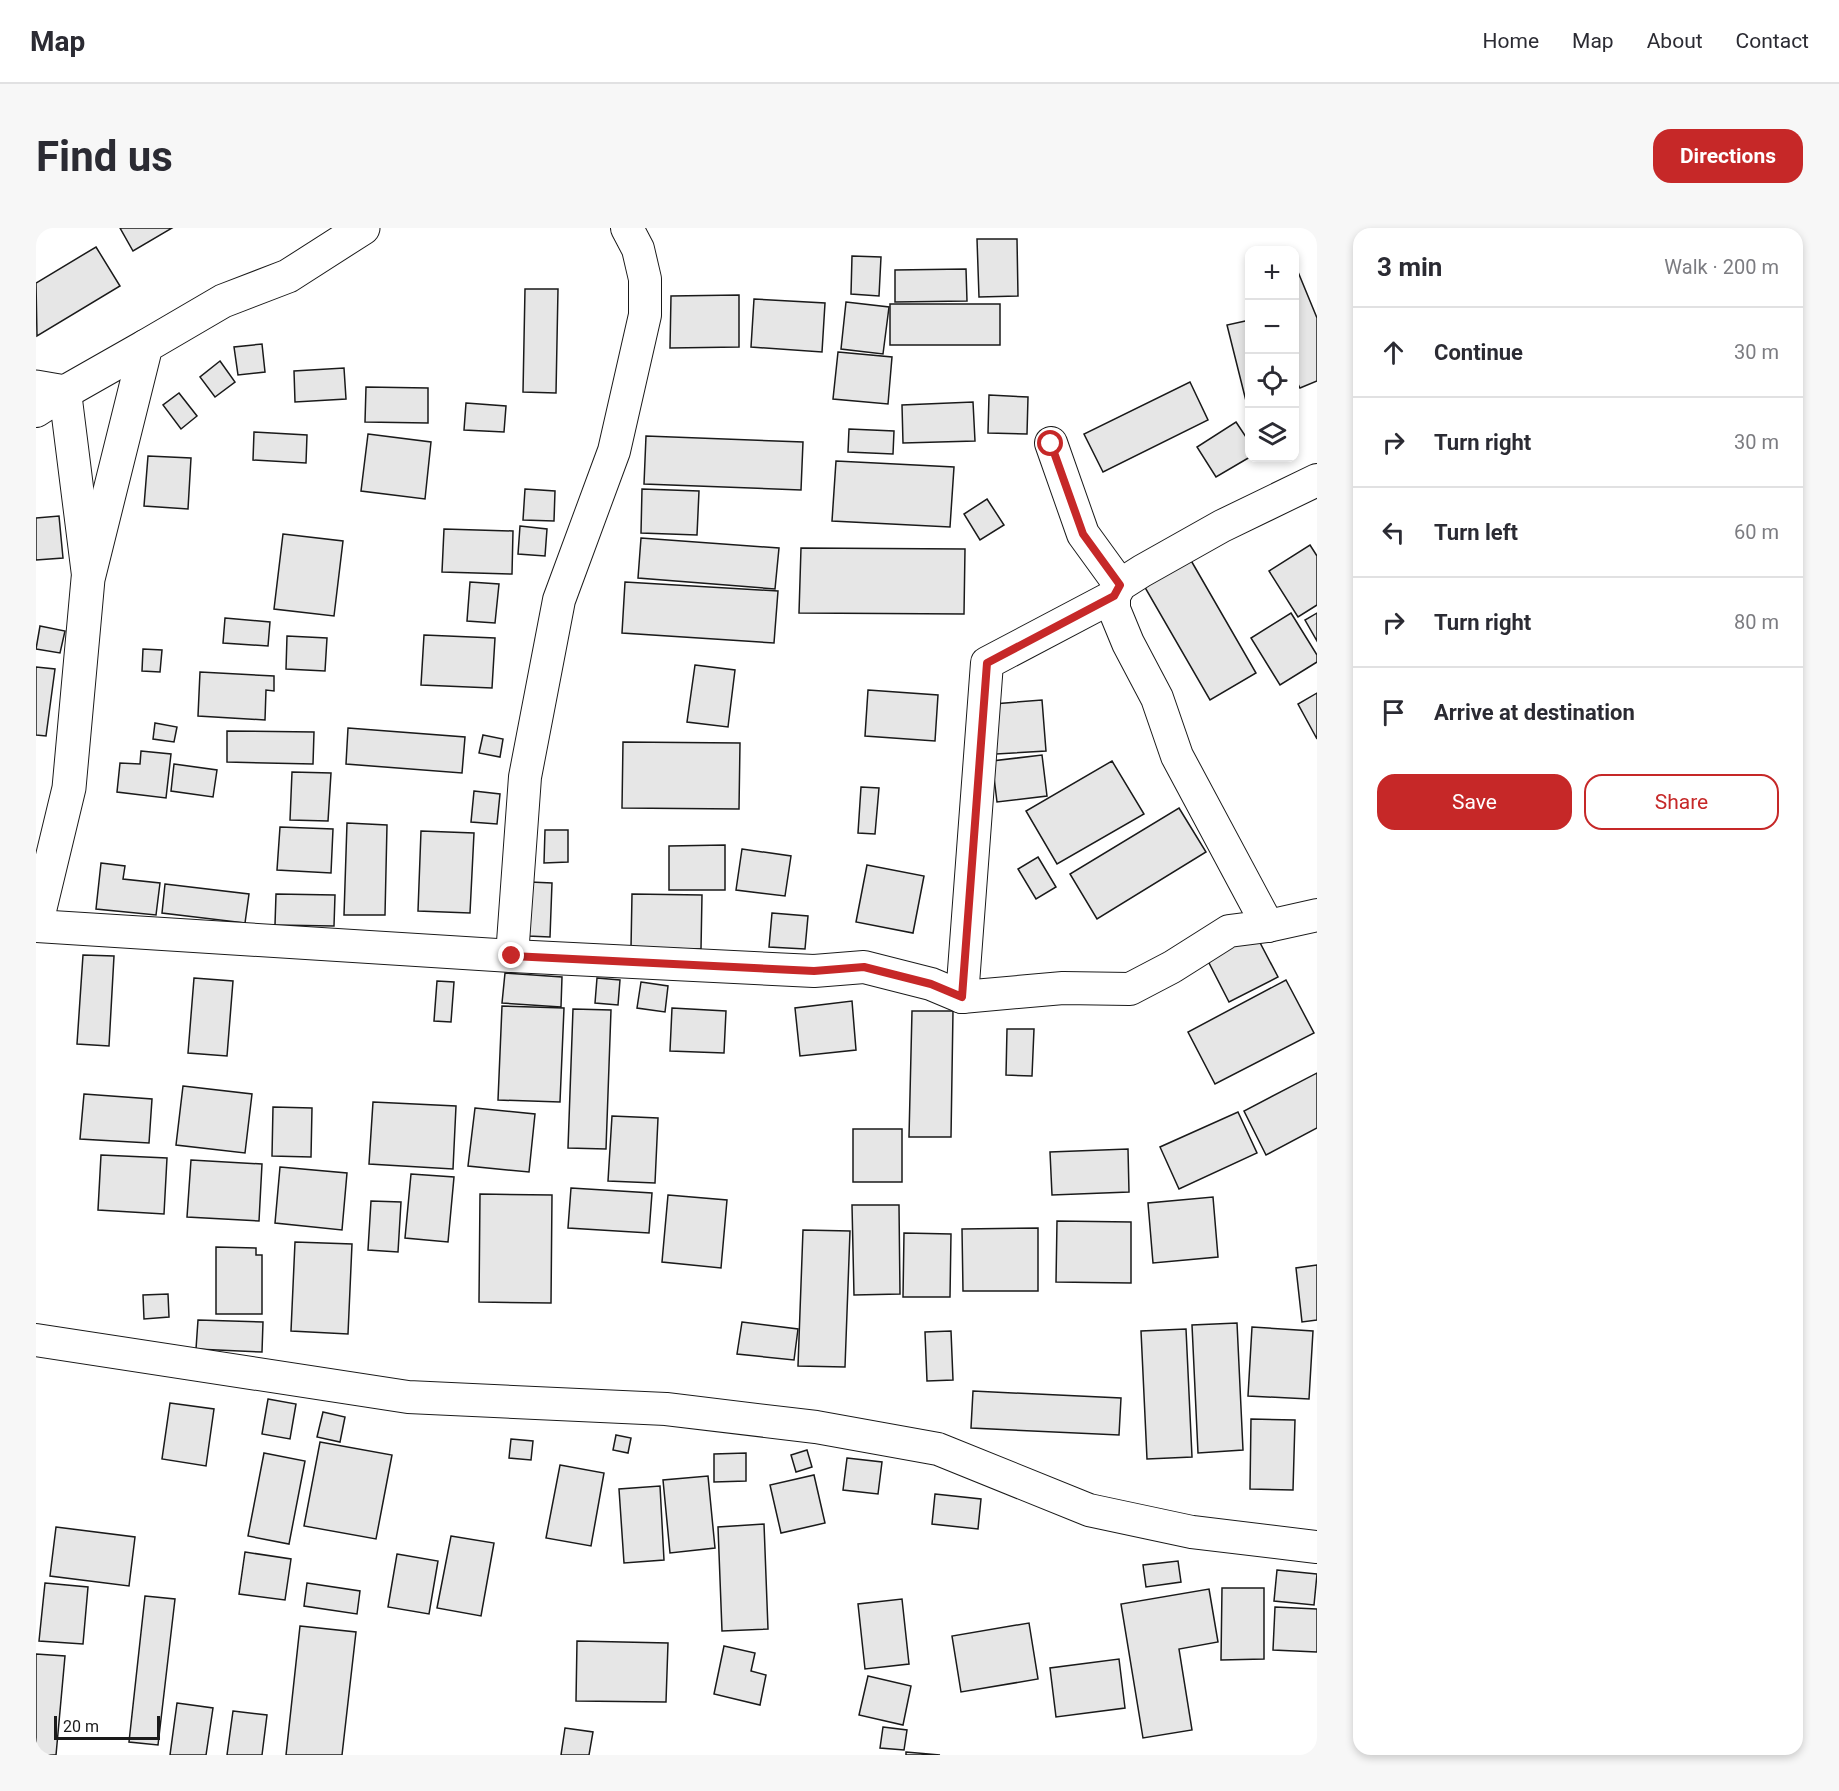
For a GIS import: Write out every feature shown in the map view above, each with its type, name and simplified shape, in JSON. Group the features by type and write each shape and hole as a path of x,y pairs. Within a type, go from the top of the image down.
{"street":[{"path":"36,411 50,390 146,346 223,301 288,276 363,228"},
{"path":"512,956 525,777 559,600 614,451 645,315 645,279 638,249 627,228"},
{"path":"146,346 88,579 69,788 36,926 512,956 814,971 864,967 931,984 962,997 1063,988 1130,989 1172,967 1229,931 1268,926 1317,915"},
{"path":"50,390 88,579"},
{"path":"1051,444 1083,534 1117,590 1114,609 1128,643 1157,698 1177,756 1268,926"},
{"path":"962,997 987,663 1117,590 1222,526 1317,480"},
{"path":"36,1340 408,1397 666,1409 816,1427 938,1449 1089,1510 1192,1532 1317,1547"}],"building":[{"path":"120,228 172,228 133,251"},
{"path":"977,239 1017,239 1018,296 979,297"},
{"path":"96,247 120,286 37,336 36,283"},
{"path":"852,256 881,257 879,296 851,294"},
{"path":"966,269 967,301 895,302 895,270"},
{"path":"1299,274 1317,318 1317,381 1300,388"},
{"path":"525,289 558,289 556,393 523,392"},
{"path":"739,295 739,347 670,348 671,296"},
{"path":"754,299 825,303 822,352 751,347"},
{"path":"846,302 889,307 883,354 841,349"},
{"path":"890,304 1000,304 1000,345 890,345"},
{"path":"1245,321 1245,397 1227,325"},
{"path":"262,344 265,372 238,375 234,347"},
{"path":"838,352 892,357 888,404 833,399"},
{"path":"220,361 235,382 215,397 200,377"},
{"path":"344,368 346,399 295,402 294,371"},
{"path":"1190,382 1208,420 1103,472 1084,434"},
{"path":"366,387 428,388 428,423 365,422"},
{"path":"179,393 197,416 181,429 163,405"},
{"path":"989,395 1028,397 1027,434 988,433"},
{"path":"973,402 975,441 903,443 902,405"},
{"path":"466,403 506,406 504,432 464,430"},
{"path":"1236,422 1245,436 1245,460 1216,477 1197,447"},
{"path":"849,429 894,431 893,454 848,452"},
{"path":"254,432 307,435 306,463 253,460"},
{"path":"368,434 431,442 425,499 361,491"},
{"path":"646,436 803,442 801,490 644,484"},
{"path":"148,456 191,458 188,509 144,506"},
{"path":"836,461 954,467 950,527 832,521"},
{"path":"525,489 555,491 554,521 523,520"},
{"path":"642,489 699,491 697,535 641,533"},
{"path":"987,499 1004,525 980,540 964,514"},
{"path":"59,516 63,558 36,560 36,518"},
{"path":"520,526 547,529 545,556 518,554"},
{"path":"444,529 513,531 512,574 442,572"},
{"path":"283,534 343,541 334,616 274,609"},
{"path":"641,538 779,548 775,589 638,578"},
{"path":"1310,545 1317,556 1317,605 1298,617 1269,571"},
{"path":"801,548 965,549 964,614 799,613"},
{"path":"1189,557 1256,673 1210,700 1143,584"},
{"path":"470,582 499,584 495,623 467,621"},
{"path":"625,582 778,591 774,643 622,633"},
{"path":"1291,613 1317,655 1317,662 1280,685 1251,638"},
{"path":"1317,613 1317,641 1305,620"},
{"path":"225,618 270,622 268,646 223,643"},
{"path":"40,626 65,631 60,653 36,649"},
{"path":"424,635 495,638 492,688 421,685"},
{"path":"287,636 327,638 325,671 286,669"},
{"path":"143,649 162,650 160,672 142,671"},
{"path":"695,665 735,670 728,727 687,722"},
{"path":"36,667 55,669 46,736 36,735"},
{"path":"200,672 274,676 274,691 266,690 265,720 198,716"},
{"path":"868,690 938,695 935,741 865,736"},
{"path":"1317,693 1317,739 1298,704"},
{"path":"1042,700 1046,751 996,754 993,704"},
{"path":"155,723 177,727 174,742 153,739"},
{"path":"348,728 465,737 462,773 346,764"},
{"path":"227,731 314,732 313,764 227,762"},
{"path":"483,735 503,739 500,757 479,753"},
{"path":"623,742 740,743 739,809 622,808"},
{"path":"141,751 171,754 166,798 117,792 120,763 140,764"},
{"path":"1042,755 1047,796 997,802 992,761"},
{"path":"1112,761 1144,814 1057,864 1026,811"},
{"path":"174,764 217,770 213,797 171,791"},
{"path":"292,772 331,773 328,821 290,820"},
{"path":"861,787 879,788 875,834 858,833"},
{"path":"474,791 500,794 497,824 471,822"},
{"path":"1179,808 1206,852 1097,919 1070,874"},
{"path":"347,823 387,825 385,915 344,915"},
{"path":"280,827 333,829 331,873 277,870"},
{"path":"545,830 568,830 568,862 544,863"},
{"path":"421,831 474,833 470,913 418,911"},
{"path":"725,845 725,890 669,890 669,846"},
{"path":"742,849 791,856 785,896 736,890"},
{"path":"1038,857 1056,887 1036,899 1018,869"},
{"path":"101,863 125,866 123,879 160,883 156,915 96,909"},
{"path":"867,865 924,876 913,933 856,922"},
{"path":"530,882 552,883 550,937 528,936"},
{"path":"165,884 249,894 245,923 162,913"},
{"path":"276,894 335,895 334,926 275,925"},
{"path":"632,894 702,895 701,949 631,948"},
{"path":"772,913 808,916 805,949 769,947"},
{"path":"1256,935 1278,977 1229,1002 1207,959"},
{"path":"83,955 114,956 109,1046 77,1044"},
{"path":"505,973 562,977 561,1007 502,1003"},
{"path":"194,978 233,981 227,1056 188,1053"},
{"path":"597,978 620,980 618,1005 595,1003"},
{"path":"1286,980 1314,1033 1215,1084 1188,1032"},
{"path":"437,981 454,982 451,1022 434,1021"},
{"path":"641,982 668,986 665,1012 637,1008"},
{"path":"852,1001 856,1050 800,1056 795,1008"},
{"path":"502,1006 564,1008 560,1102 498,1100"},
{"path":"672,1008 726,1011 724,1053 670,1051"},
{"path":"573,1009 611,1010 606,1149 568,1148"},
{"path":"912,1011 953,1011 951,1137 909,1137"},
{"path":"1007,1029 1034,1029 1032,1076 1006,1075"},
{"path":"1317,1073 1317,1128 1266,1155 1244,1111"},
{"path":"183,1086 252,1094 245,1153 176,1145"},
{"path":"84,1094 152,1099 149,1143 80,1139"},
{"path":"373,1102 456,1106 453,1169 369,1164"},
{"path":"273,1107 312,1108 311,1157 272,1156"},
{"path":"475,1108 535,1114 529,1172 468,1166"},
{"path":"1238,1112 1257,1153 1179,1189 1160,1147"},
{"path":"612,1116 658,1118 655,1183 608,1181"},
{"path":"853,1129 902,1129 902,1182 853,1182"},
{"path":"1128,1149 1129,1192 1052,1195 1050,1152"},
{"path":"101,1155 167,1158 164,1214 98,1210"},
{"path":"191,1160 262,1164 259,1221 187,1217"},
{"path":"280,1167 347,1173 342,1230 275,1223"},
{"path":"411,1174 454,1177 448,1242 405,1238"},
{"path":"571,1188 652,1193 649,1233 568,1228"},
{"path":"480,1194 552,1195 551,1303 479,1302"},
{"path":"668,1195 727,1200 721,1268 662,1262"},
{"path":"1213,1197 1218,1257 1153,1263 1148,1203"},
{"path":"371,1201 401,1202 398,1252 368,1250"},
{"path":"852,1205 899,1205 900,1294 854,1295"},
{"path":"1057,1221 1131,1222 1131,1283 1056,1282"},
{"path":"1038,1228 1038,1291 963,1291 962,1229"},
{"path":"803,1230 850,1231 845,1367 798,1366"},
{"path":"904,1233 951,1234 950,1297 903,1297"},
{"path":"295,1242 352,1244 348,1334 291,1331"},
{"path":"216,1247 256,1248 256,1255 262,1255 262,1314 216,1314"},
{"path":"1317,1265 1317,1320 1302,1322 1296,1268"},
{"path":"168,1294 169,1317 144,1319 143,1295"},
{"path":"198,1320 263,1322 262,1352 196,1349"},
{"path":"742,1322 798,1329 794,1360 737,1354"},
{"path":"1237,1323 1243,1450 1198,1453 1192,1325"},
{"path":"1252,1327 1313,1331 1309,1399 1248,1396"},
{"path":"1186,1329 1192,1457 1147,1459 1141,1331"},
{"path":"951,1331 953,1380 927,1381 925,1332"},
{"path":"973,1391 1121,1398 1119,1435 971,1428"},
{"path":"268,1399 296,1404 290,1439 262,1434"},
{"path":"170,1403 214,1409 206,1466 162,1459"},
{"path":"323,1412 345,1417 340,1442 317,1437"},
{"path":"1251,1419 1295,1420 1293,1490 1250,1489"},
{"path":"616,1435 631,1438 628,1453 613,1450"},
{"path":"511,1439 533,1441 531,1460 509,1458"},
{"path":"320,1442 392,1455 376,1539 304,1526"},
{"path":"807,1450 812,1467 796,1472 791,1455"},
{"path":"264,1453 305,1461 289,1544 248,1536"},
{"path":"746,1453 746,1481 714,1482 714,1454"},
{"path":"847,1458 882,1462 878,1494 843,1490"},
{"path":"560,1465 604,1473 591,1546 546,1538"},
{"path":"814,1475 825,1523 781,1533 770,1485"},
{"path":"708,1476 715,1548 670,1553 663,1480"},
{"path":"660,1486 664,1560 624,1563 619,1489"},
{"path":"935,1494 981,1499 978,1529 932,1524"},
{"path":"764,1524 768,1629 722,1631 718,1527"},
{"path":"56,1527 135,1537 129,1586 50,1576"},
{"path":"451,1536 494,1543 481,1616 437,1608"},
{"path":"245,1552 291,1559 285,1600 239,1594"},
{"path":"397,1554 438,1561 429,1614 388,1607"},
{"path":"1178,1561 1181,1582 1146,1587 1143,1565"},
{"path":"1277,1570 1317,1574 1314,1605 1274,1601"},
{"path":"45,1583 88,1587 83,1644 39,1641"},
{"path":"307,1583 360,1591 357,1614 304,1606"},
{"path":"1222,1588 1264,1588 1264,1659 1221,1660"},
{"path":"1209,1589 1218,1642 1179,1649 1192,1730 1143,1738 1121,1604"},
{"path":"145,1596 175,1599 158,1745 129,1742"},
{"path":"902,1599 909,1664 865,1669 858,1604"},
{"path":"1275,1607 1317,1609 1317,1652 1273,1650"},
{"path":"1029,1623 1038,1679 961,1692 952,1636"},
{"path":"300,1626 356,1632 342,1755 286,1755"},
{"path":"577,1641 668,1643 666,1702 576,1701"},
{"path":"724,1646 755,1653 751,1671 766,1675 760,1705 714,1694"},
{"path":"36,1654 65,1656 56,1755 36,1755"},
{"path":"1119,1659 1125,1708 1056,1717 1050,1668"},
{"path":"868,1676 911,1686 903,1725 859,1715"},
{"path":"177,1703 213,1708 206,1755 170,1755"},
{"path":"233,1711 267,1715 262,1755 227,1755"},
{"path":"883,1727 907,1730 904,1750 880,1748"},
{"path":"565,1728 593,1732 589,1755 561,1755"},
{"path":"906,1752 940,1755 906,1755"}],"route":[{"path":"512,956 814,971 864,967 931,984 962,997 987,663 1114,596 1120,585 1083,534 1051,444"}]}
